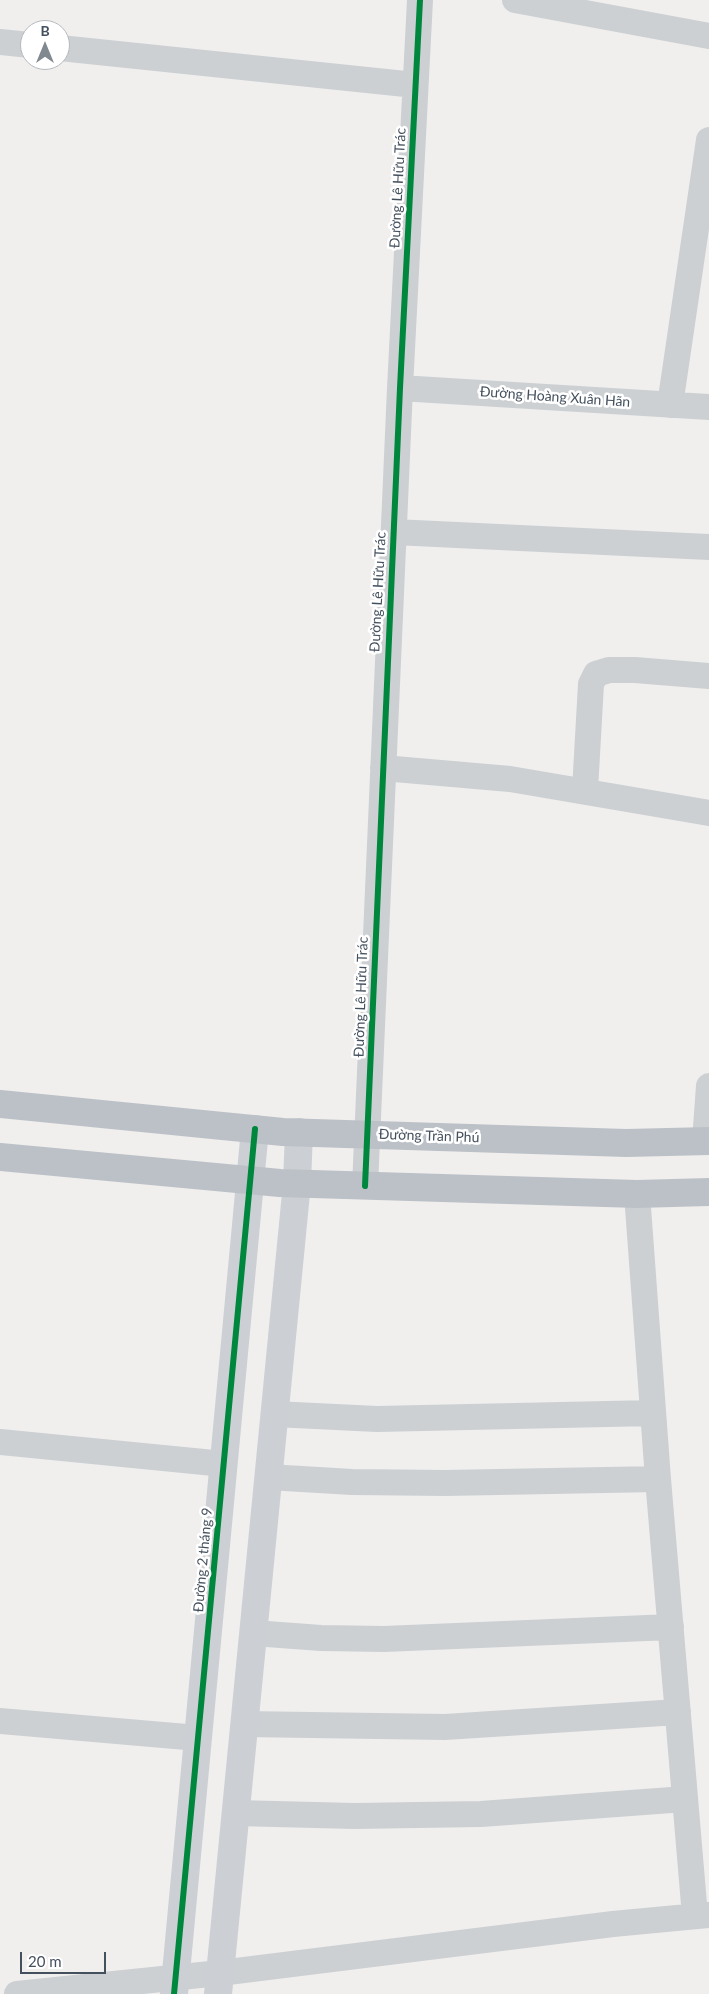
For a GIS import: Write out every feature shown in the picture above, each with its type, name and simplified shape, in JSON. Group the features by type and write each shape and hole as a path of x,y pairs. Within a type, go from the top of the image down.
{"highway":[{"name":"Đường Trần Phú","path":"0,1104 299,1132 626,1143 707,1141"},
{"path":"0,1157 297,1183 637,1194 709,1192"}],"street":[{"name":"Đường Lê Hữu Trác","path":"365,1186 400,388 420,0"},
{"path":"515,0 709,36"},
{"path":"0,42 20,44"},
{"path":"70,49 416,85"},
{"path":"670,405 709,140"},
{"name":"Đường Hoàng Xuân Hãn","path":"400,388 709,407"},
{"path":"394,532 709,547"},
{"path":"585,790 591,684 596,674 609,670 635,670 709,676"},
{"path":"383,768 510,779 585,790 709,813"},
{"path":"707,1141 709,1086"},
{"name":"Đường 2 tháng 9","path":"174,1986 254,1129"},
{"path":"219,1984 297,1183 299,1132"},
{"path":"17,1994 219,1984 702,1915 685,1799 658,1479 637,1194"},
{"path":"274,1414 387,1418 653,1413"},
{"path":"0,1442 224,1464"},
{"path":"268,1477 352,1482 445,1483 658,1479"},
{"path":"253,1633 321,1638 384,1639 671,1627"},
{"path":"244,1724 445,1727 678,1712"},
{"path":"0,1721 198,1738"},
{"path":"235,1813 355,1816 481,1814 685,1799"}],"cycle path":[{"path":"365,1186 400,388 420,0"},
{"path":"174,1994 255,1129"}]}
